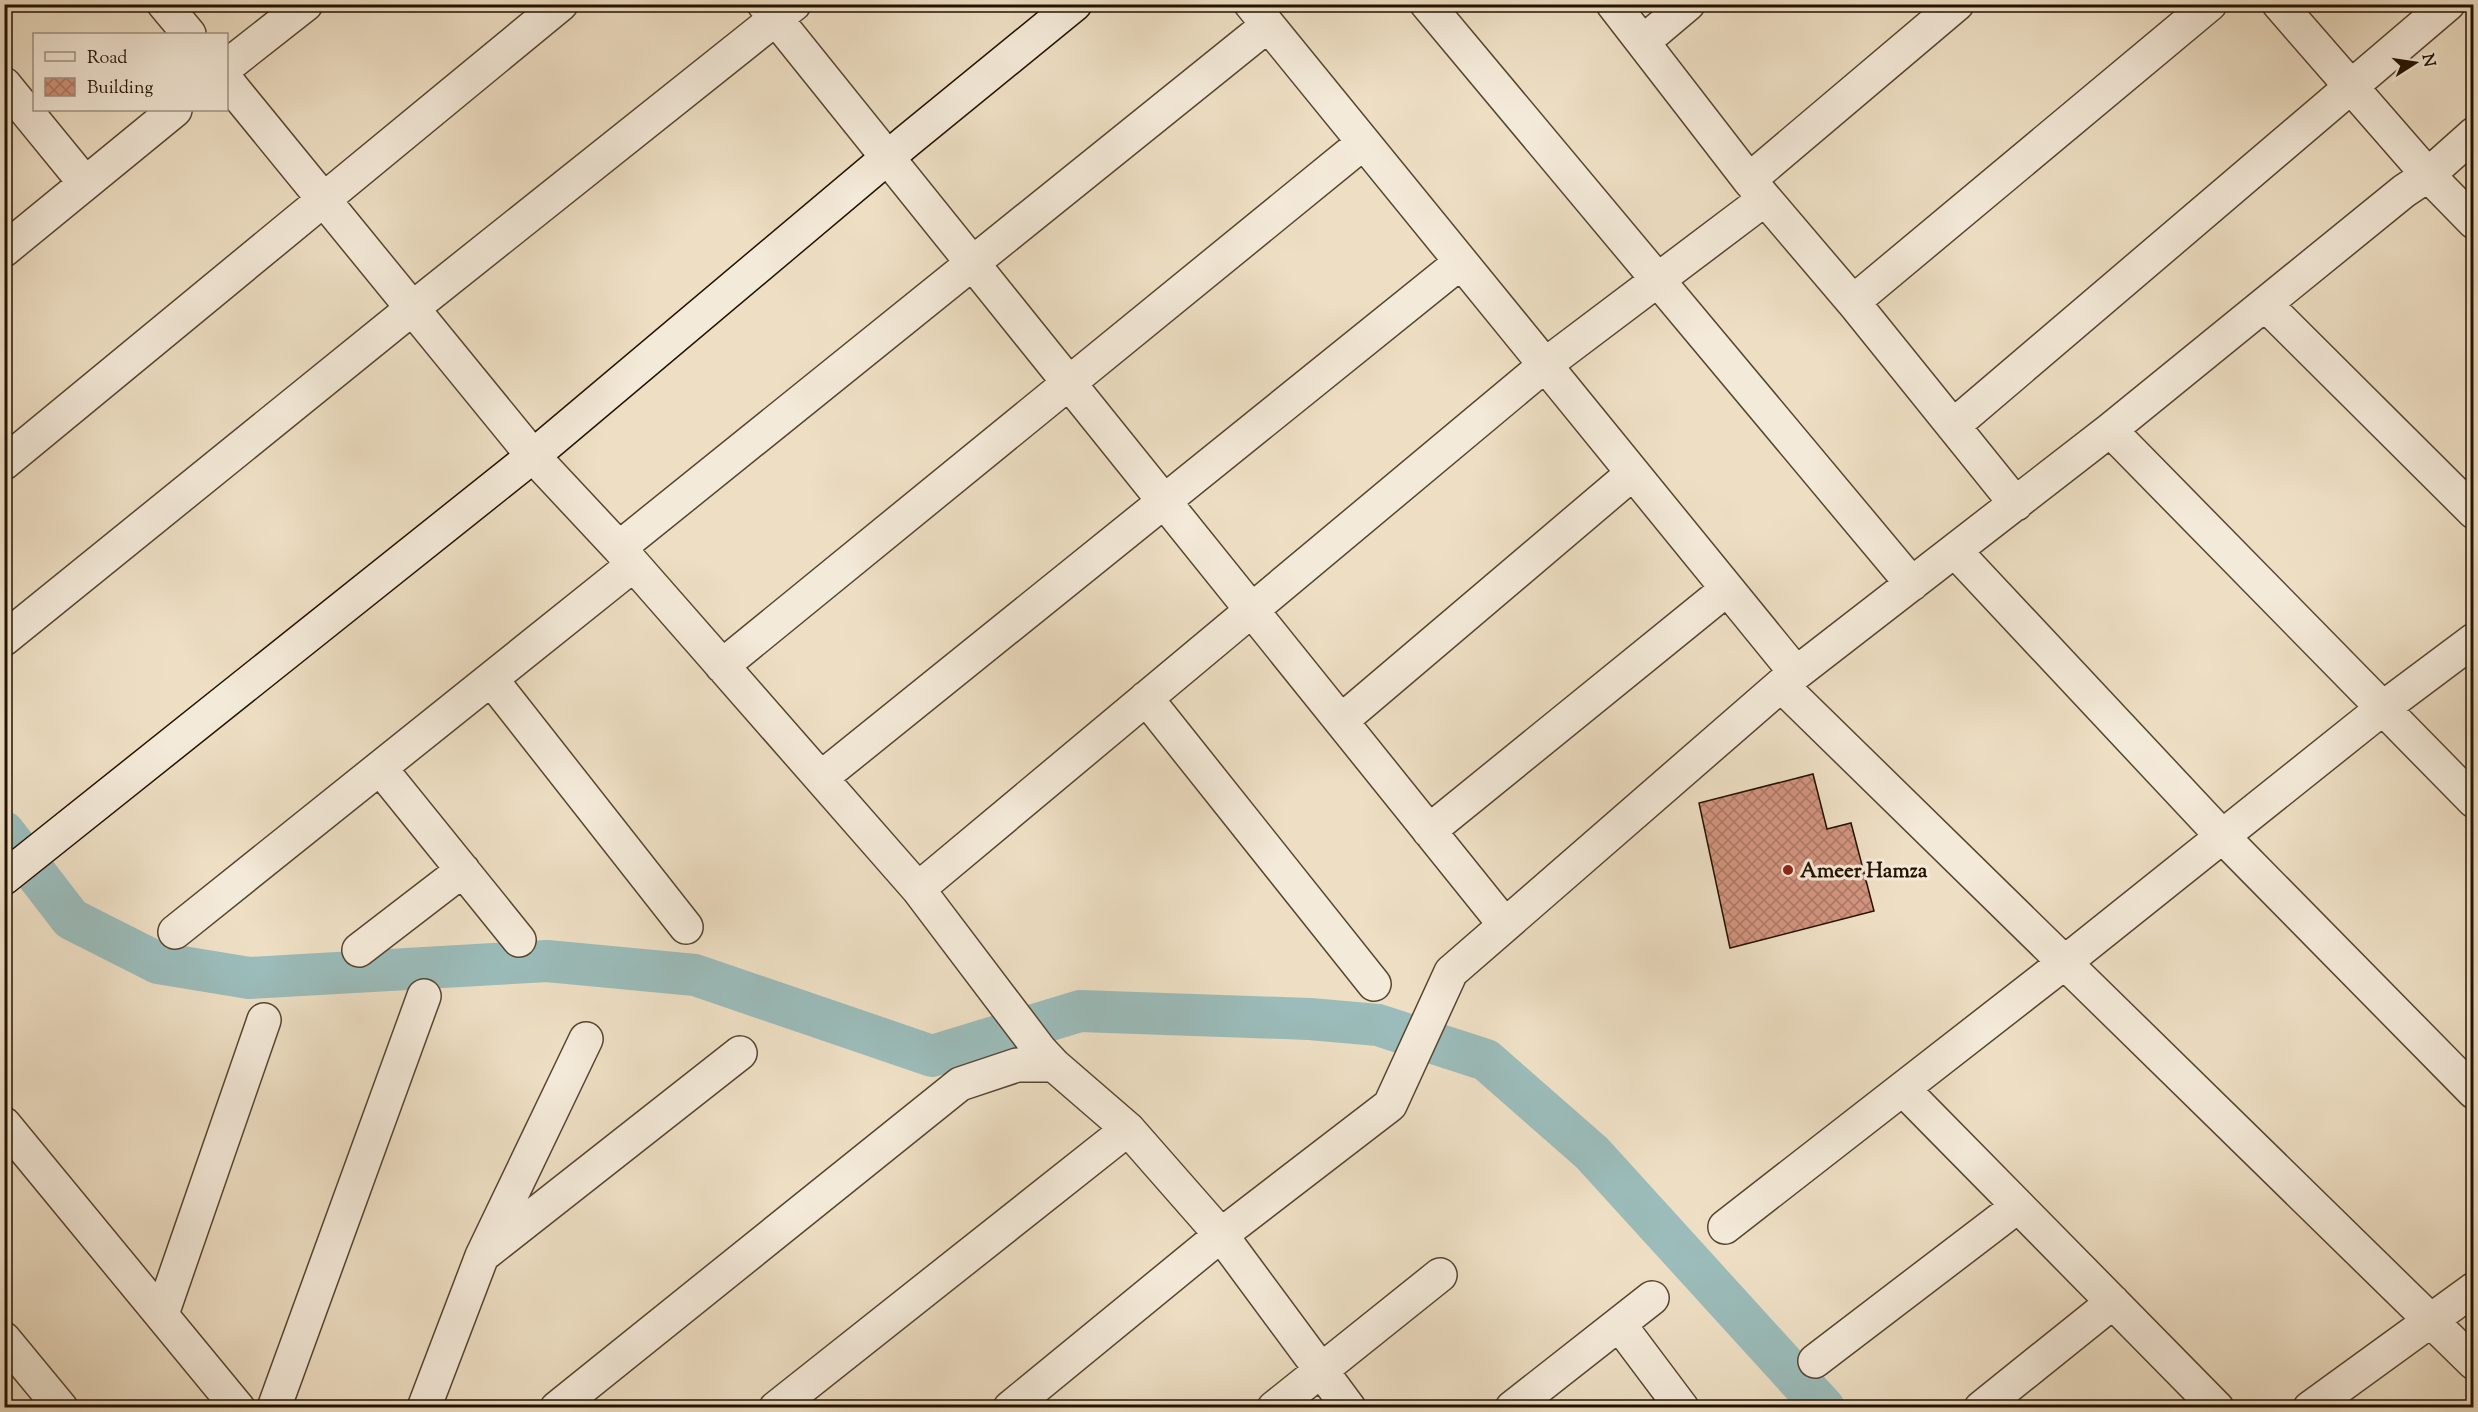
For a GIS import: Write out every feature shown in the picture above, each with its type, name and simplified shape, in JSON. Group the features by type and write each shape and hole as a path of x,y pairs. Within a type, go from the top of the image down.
{"street":[{"path":"164,4 188,33"},
{"path":"228,65 306,4"},
{"path":"4,463 561,4"},
{"path":"4,878 533,456 1075,4"},
{"path":"1427,4 1912,584"},
{"path":"1613,4 1757,189 1853,302 2016,504"},
{"path":"1643,42 1688,4"},
{"path":"918,889 1545,365 1657,280 1957,4"},
{"path":"1853,302 2210,4"},
{"path":"2279,4 2428,175 2474,222"},
{"path":"1953,426 2448,4"},
{"path":"4,639 778,9 888,158 1505,925"},
{"path":"176,932 491,679 626,556 973,264 1259,15 1727,589 1789,679 2064,963 2474,1363"},
{"path":"228,82 414,307 533,456 626,556 918,889 1047,1058 1128,1129 1221,1235 1349,1407"},
{"path":"4,84 85,183"},
{"path":"4,250 174,111"},
{"path":"1010,1407 1221,1235 1390,1105 1451,972 1505,925 1789,679 2110,430 2404,191 2428,175 2474,134"},
{"path":"722,666 1364,143"},
{"path":"821,778 1461,262"},
{"path":"2265,304 2474,512"},
{"path":"2110,430 2474,801"},
{"path":"1341,721 1633,473"},
{"path":"1955,551 2222,836 2474,1092"},
{"path":"1429,831 1727,589"},
{"path":"1725,1227 2064,963 2383,708 2474,640"},
{"path":"491,679 686,927"},
{"path":"1146,698 1374,984"},
{"path":"380,768 519,940"},
{"path":"359,950 463,870"},
{"path":"274,1407 424,996"},
{"path":"162,1314 264,1020"},
{"path":"424,1407 482,1256 586,1039"},
{"path":"482,1256 740,1053"},
{"path":"557,1407 960,1084 1017,1065 1047,1058"},
{"path":"1902,1089 2215,1407"},
{"path":"4,1124 238,1407"},
{"path":"776,1407 1128,1129"},
{"path":"1815,1361 2018,1206"},
{"path":"1274,1407 1440,1275"},
{"path":"2310,1407 2474,1289"},
{"path":"1512,1407 1652,1298"},
{"path":"1981,1407 2113,1302"},
{"path":"1619,1324 1682,1407"},
{"path":"4,1339 61,1407"}],"building":[{"name":"Ameer Hamza","path":"1813,774 1827,829 1851,823 1874,911 1730,948 1699,803"}],"waterway":[{"path":"4,832 71,919 158,963 249,978 547,961 695,975 932,1056 1080,1011 1310,1019 1378,1025 1486,1060 1592,1153 1824,1408"}],"place":[{"name":"Ameer Hamza","path":"1788,870"}]}
